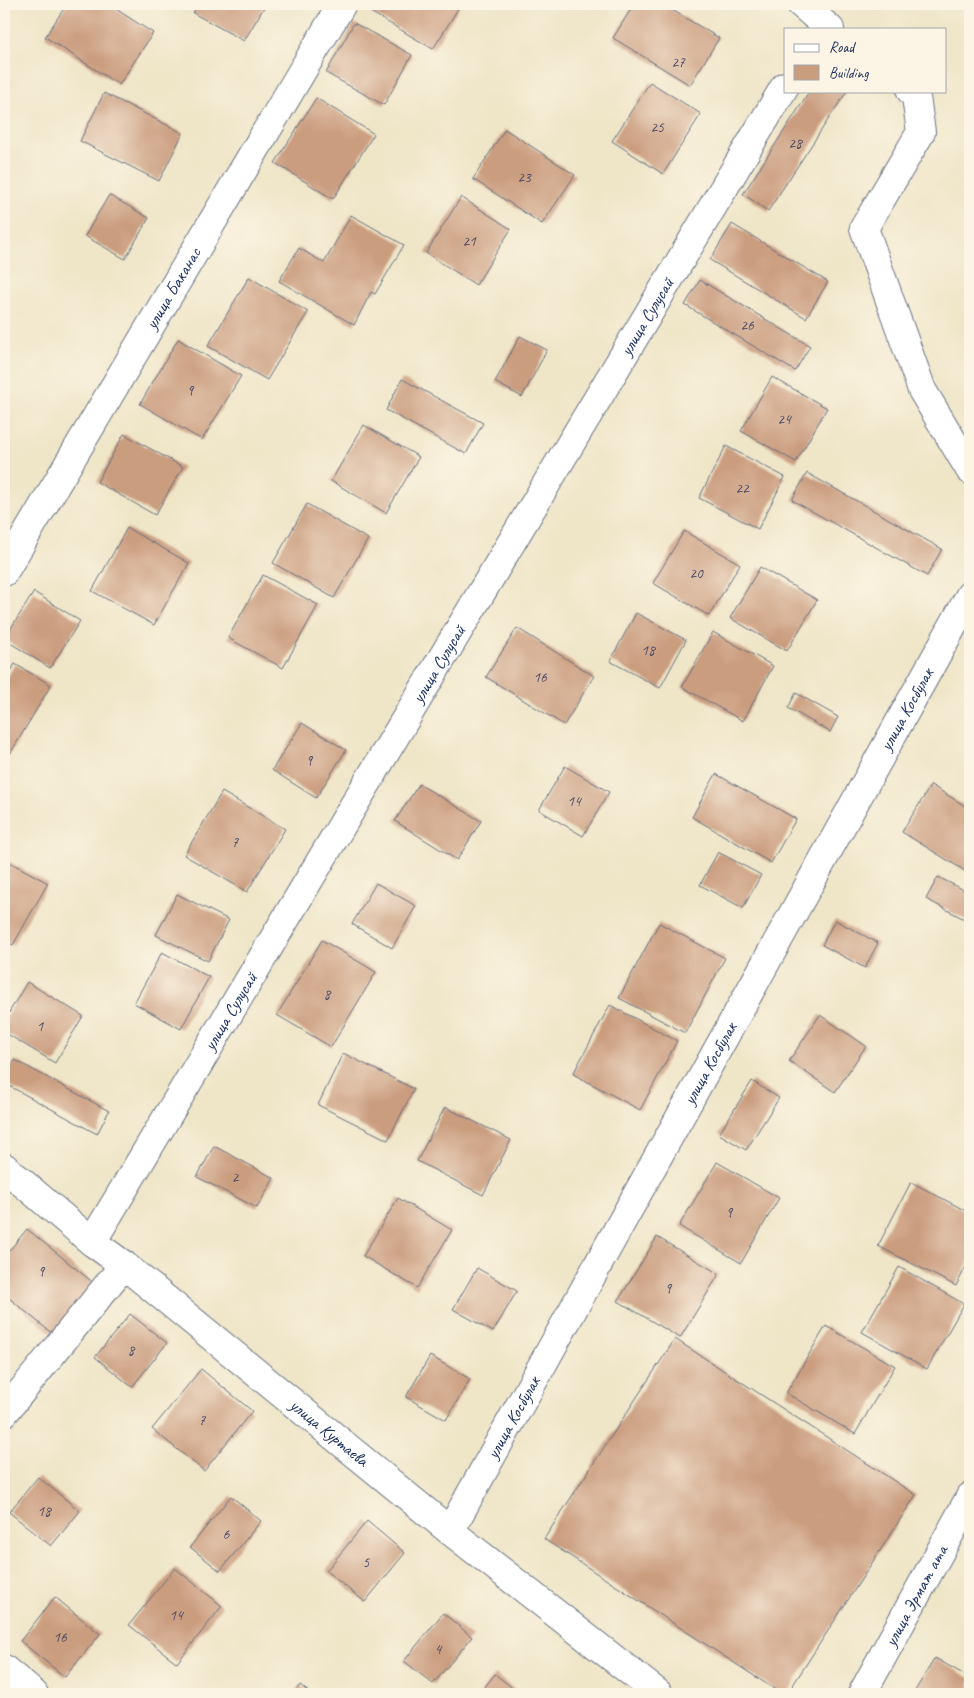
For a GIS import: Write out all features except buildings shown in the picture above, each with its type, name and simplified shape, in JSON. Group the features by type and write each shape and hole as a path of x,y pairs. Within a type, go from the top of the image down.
{"street":[{"name":"улица Баканас","path":"4,572 342,4"},
{"path":"801,4 824,27"},
{"name":"улица Сулусай","path":"92,1242 784,88"},
{"path":"912,92 916,97 921,132 864,228 922,390 970,470"},
{"name":"улица Косбулак","path":"450,1531 970,595"},
{"name":"улица Куртаева","path":"4,1167 92,1242 124,1265 450,1531 659,1694"},
{"path":"4,1413 124,1265"},
{"name":"улица Эрмат ата","path":"862,1694 970,1496"},
{"path":"4,1669 34,1694"}]}
